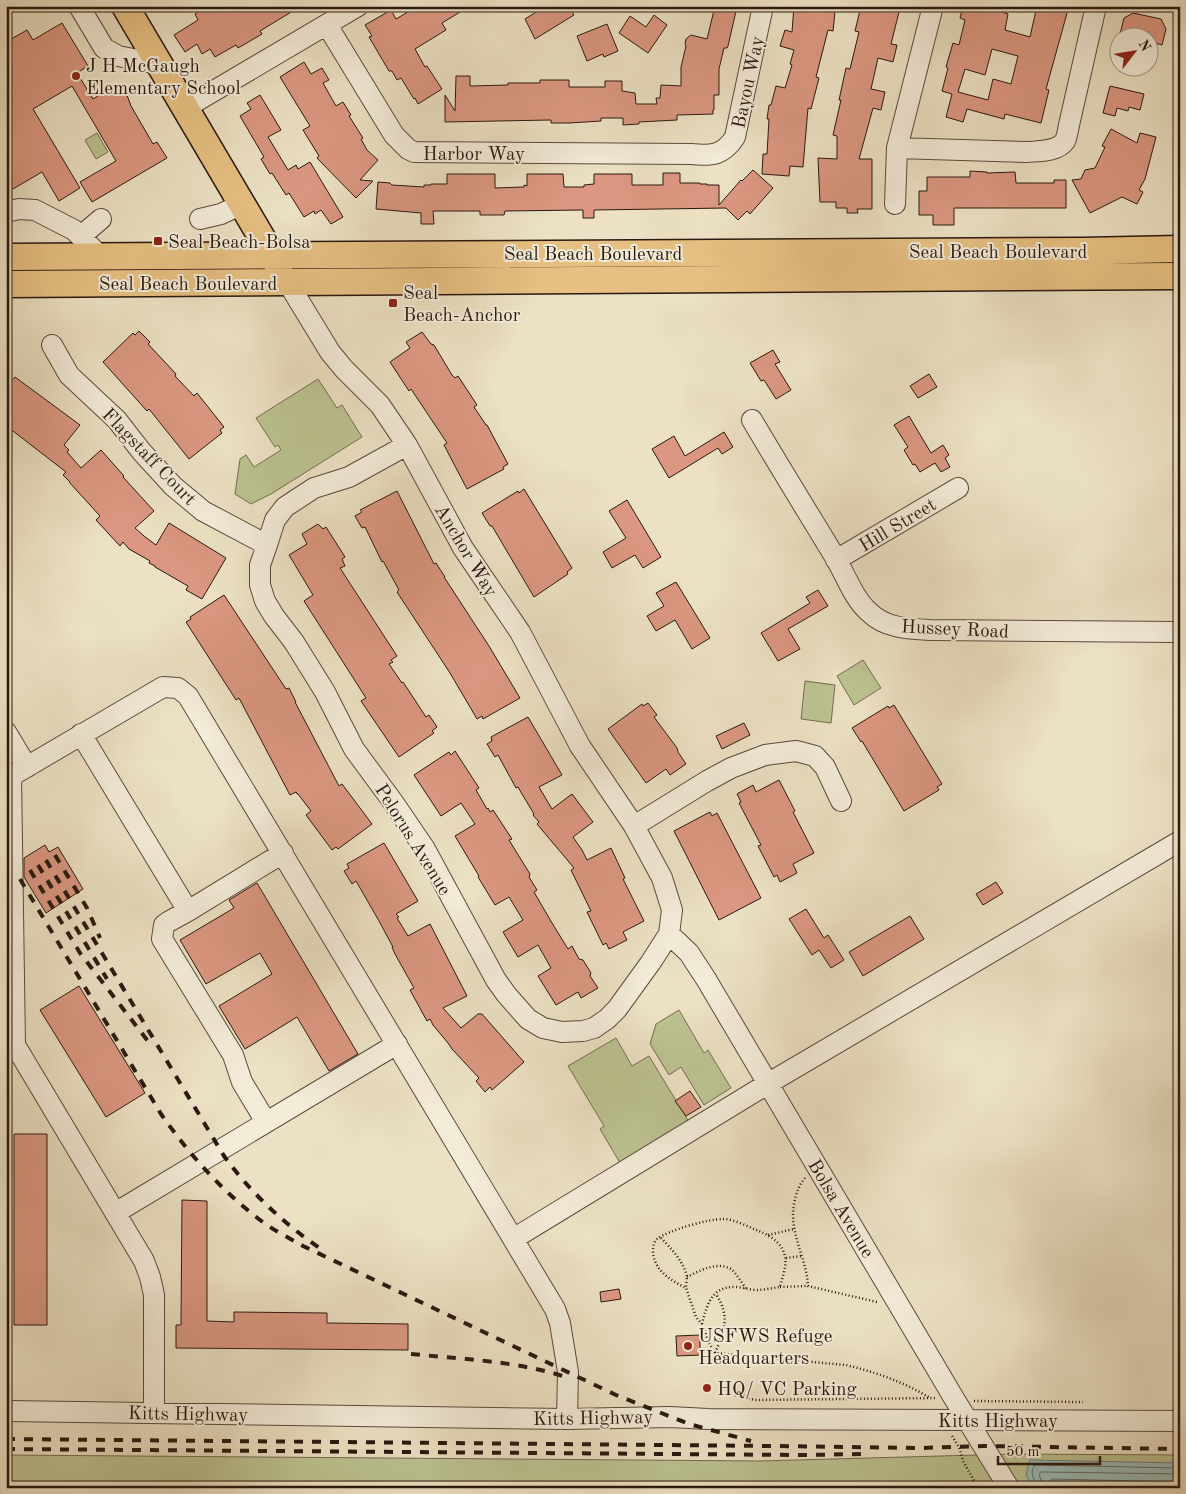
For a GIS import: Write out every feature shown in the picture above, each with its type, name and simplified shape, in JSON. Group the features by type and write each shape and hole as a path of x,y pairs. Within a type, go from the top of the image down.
{"main road":[{"path":"125,6 288,283"},
{"name":"Seal Beach Boulevard","path":"6,257 1180,249"},
{"name":"Seal Beach Boulevard","path":"6,284 1180,276"}],"street":[{"path":"79,6 104,48 118,56 159,64"},
{"path":"185,108 358,6"},
{"name":"Bayou Way","path":"690,154 710,156 729,146 735,137 763,6"},
{"path":"895,204 897,148 933,6"},
{"path":"897,148 1027,152 1046,150 1058,146 1065,141 1070,125 1096,6"},
{"name":"Harbor Way","path":"327,24 394,135 408,149 414,152 690,154"},
{"path":"200,219 221,214 242,204"},
{"path":"6,212 19,209 35,210 74,230 101,256"},
{"path":"80,236 101,219"},
{"name":"Anchor Way","path":"288,283 330,352 380,405 407,445 463,548 520,632 580,746 634,826"},
{"name":"Flagstaff Court","path":"52,345 69,375 116,420 173,486 203,511 267,544"},
{"name":"Hussey Road","path":"752,420 836,560 853,592 868,612 884,623 906,628 930,630 1180,632"},
{"name":"Pelorus Avenue","path":"407,445 349,477 314,488 285,507 276,520 260,565 260,585 265,601 294,642 325,692 354,749 425,849 496,980 528,1019 544,1028 562,1032 583,1031 594,1028 607,1019 617,1009 669,934 672,910 662,878 634,826"},
{"name":"Hill Street","path":"836,560 958,488"},
{"path":"15,774 163,687 178,688 188,696 196,706 555,1309 560,1324 568,1372 568,1419"},
{"path":"6,732 15,774 11,1038 144,1261 154,1295 154,1412"},
{"path":"82,734 188,910"},
{"path":"634,826 731,768 765,755 788,752 815,756 825,766 841,801"},
{"path":"513,1239 769,1083 1180,841"},
{"path":"266,1122 242,1082 233,1055 162,939 162,931 164,925 168,922 283,853"},
{"name":"Bolsa Avenue","path":"669,934 689,953 769,1083 1009,1488"},
{"path":"115,1212 398,1044"},
{"name":"Kitts Highway","path":"6,1410 568,1419 670,1416 708,1419 1180,1421"}],"path":[{"path":"808,1286 808,1275 794,1229 794,1200 801,1183 809,1173"},
{"path":"686,1288 664,1275 656,1265 653,1254 654,1245 657,1240 676,1230 704,1221 724,1219 768,1234 784,1250 786,1258 785,1269 780,1287"},
{"path":"768,1234 794,1229"},
{"path":"661,1238 682,1265 687,1277 686,1288 696,1317 702,1324 715,1353"},
{"path":"786,1258 802,1256"},
{"path":"687,1277 704,1268 721,1266 731,1269 746,1289"},
{"path":"702,1324 711,1297 722,1289 737,1287 756,1290 808,1286 880,1303"},
{"path":"715,1353 724,1333 725,1314 716,1294"},
{"path":"715,1353 846,1365 866,1370 913,1388 930,1398"},
{"path":"950,1432 978,1488"}],"green space":[{"path":"97,133 108,152 96,159 85,140"},
{"path":"318,379 337,408 342,405 362,437 271,494 251,504 235,494 240,459 246,455 254,467 281,450 278,445 275,447 256,418"},
{"path":"863,660 881,688 854,705 837,676"},
{"path":"805,681 835,685 831,723 801,719"},
{"path":"679,1010 704,1053 708,1050 731,1088 704,1105 681,1067 669,1075 650,1044 656,1024"},
{"path":"616,1038 632,1066 649,1056 689,1122 620,1163 600,1129 604,1126 568,1066"},
{"path":"1013,1454 1180,1455 1180,1488 6,1488 6,1455 760,1461"}],"water":[{"path":"1030,1460 1180,1463 1180,1488 1033,1488 1026,1475"}],"building":[{"path":"218,6 301,6 260,31 262,34 238,48 236,45 215,57 210,49 202,54 197,44 185,52 174,35 198,20 195,14 207,7 210,11"},
{"path":"418,6 470,6 442,23 446,30 415,49 425,67 427,66 442,89 418,104 401,78 397,80 392,71 389,71 369,37 372,36 365,25 391,10 396,19"},
{"path":"546,6 568,6 574,15 535,39 525,19"},
{"path":"715,6 735,6 733,10 736,11 728,46 724,48 719,69 719,95 714,95 713,114 677,115 677,120 639,122 639,124 623,125 623,118 601,118 601,121 569,123 551,123 551,120 445,122 445,95 455,111 456,76 470,76 470,86 540,83 540,80 569,80 569,87 605,87 605,81 622,81 622,91 635,93 636,104 657,104 656,98 660,98 661,85 681,86 681,67 686,39 691,35 707,39"},
{"path":"794,6 822,6 822,11 835,12 833,31 828,30 816,77 819,78 811,109 808,108 803,167 790,166 789,176 762,174 763,154 767,154 769,105 771,105 776,86 785,88 792,65 790,64 794,50 780,46 785,30 792,32"},
{"path":"861,6 898,6 897,11 899,12 891,44 897,45 893,62 878,58 871,89 885,92 881,110 873,108 859,159 872,159 872,209 857,209 858,213 847,213 847,208 836,208 836,202 820,202 818,158 837,159 837,136 833,135 846,68 850,69 859,32 855,31"},
{"path":"963,6 984,6 1008,14 1005,30 1030,37 1037,6 1069,6 1046,89 1049,90 1041,123 1005,114 1004,119 967,109 963,122 946,117 952,94 942,91 953,43 959,45 965,20 960,18","holes":["992,49 1018,56 1011,84 993,79 988,100 958,92 965,69 985,75"]},
{"path":"1133,13 1161,19 1166,29 1162,45 1158,44 1158,28 1122,28 1124,18"},
{"path":"654,15 667,25 648,53 619,33 630,16 646,27"},
{"path":"62,23 88,66 77,73 93,99 101,94 124,87 131,106 153,144 157,142 167,158 92,202 80,182 116,161 72,86 33,109 80,188 59,201 42,172 6,193 6,42 27,30 33,40"},
{"path":"607,24 618,51 604,57 603,54 587,61 577,36"},
{"path":"304,62 311,74 322,68 329,80 323,83 336,106 343,102 351,115 349,116 363,138 361,139 367,150 378,160 360,180 373,181 356,198 317,158 319,156 303,130 310,126 280,77"},
{"path":"1110,86 1144,94 1140,110 1129,107 1128,111 1117,108 1115,116 1103,113"},
{"path":"260,95 281,130 268,137 288,170 296,165 298,169 310,162 343,217 331,224 321,210 315,214 314,211 304,217 289,193 286,195 272,173 270,174 261,159 264,157 240,116 251,109 247,103"},
{"path":"1111,129 1137,143 1140,133 1156,137 1145,179 1139,190 1143,192 1137,204 1122,197 1090,213 1072,180 1081,179 1085,170 1095,168 1105,147 1102,146"},
{"path":"753,170 773,188 750,214 747,211 738,220 726,208 594,210 594,218 583,218 583,210 505,211 504,215 480,215 480,211 433,211 434,224 421,224 421,213 376,209 378,182 424,187 424,185 431,184 447,184 447,174 495,174 495,188 527,186 527,174 563,174 564,187 584,187 584,185 594,184 594,174 632,174 632,185 663,185 663,173 680,173 680,183 719,185 719,205 741,180"},
{"path":"970,171 987,173 1015,172 1016,183 1054,183 1054,180 1066,180 1066,208 954,208 954,225 933,225 933,215 919,215 919,191 927,191 927,177 970,177"},
{"path":"139,331 150,342 148,344 176,374 175,376 194,396 197,393 224,427 220,430 222,433 189,459 149,409 147,411 103,362 133,333 135,335"},
{"path":"422,332 431,344 434,345 452,375 455,378 458,376 477,405 474,407 487,425 508,464 503,467 504,469 467,489 444,445 447,443 411,389 409,391 390,362 410,348 406,342"},
{"path":"773,350 780,362 775,364 791,390 776,399 764,380 761,381 750,363"},
{"path":"929,374 937,387 918,398 910,386"},
{"path":"15,377 80,425 64,445 69,450 67,452 81,468 101,450 154,511 135,528 144,536 156,545 169,523 226,558 202,599 186,590 188,586 149,563 150,561 129,549 123,542 120,546 96,520 100,516 63,475 66,472 13,431 6,440 6,388"},
{"path":"909,416 931,453 943,445 949,455 945,458 950,467 941,472 935,463 920,472 915,464 913,465 904,450 908,447 894,425"},
{"path":"724,432 733,447 722,454 718,448 669,478 652,449 674,436 685,456"},
{"path":"524,489 572,568 567,572 568,574 534,597 492,526 490,526 482,513"},
{"path":"397,491 434,564 436,563 445,577 520,698 483,719 482,716 477,719 450,673 397,592 399,590 382,562 365,527 362,528 355,516 362,512 360,510"},
{"path":"627,500 661,557 643,568 635,555 612,568 603,552 626,538 609,511"},
{"path":"318,524 323,529 326,527 345,557 342,559 345,566 340,568 397,656 389,664 426,717 429,715 437,727 432,731 434,733 399,757 361,701 366,698 304,601 313,595 289,555 307,544 302,534"},
{"path":"676,582 710,638 692,649 675,620 656,631 647,616 664,606 656,593"},
{"path":"818,590 828,606 788,629 800,649 778,661 761,633 810,603 806,597"},
{"path":"224,595 286,689 289,688 339,786 342,784 372,824 338,849 336,847 332,850 306,815 311,811 298,794 296,792 290,795 239,698 236,700 186,622 191,619 190,617"},
{"path":"648,703 657,715 654,717 677,748 686,764 670,775 666,769 646,783 608,729 642,704 643,706"},
{"path":"894,705 942,784 937,787 939,790 904,811 862,741 852,728 888,706 889,708"},
{"path":"528,717 562,775 539,787 552,809 572,794 593,822 573,837 587,860 611,848 625,878 623,879 644,921 623,932 627,940 609,949 606,943 603,945 587,912 591,911 571,870 574,868 537,824 539,822 533,815 518,787 516,788 498,755 495,757 487,744 492,741 491,737"},
{"path":"744,723 750,735 722,749 716,736"},
{"path":"455,751 479,788 476,790 487,809 490,812 493,810 512,839 509,840 530,874 529,877 537,890 534,892 552,923 568,949 572,946 579,959 583,960 591,973 590,976 598,988 581,998 578,992 556,1005 538,976 551,968 538,945 518,957 503,932 523,920 509,897 495,905 455,836 475,824 461,803 441,816 414,775 449,752 451,755"},
{"path":"779,780 814,853 793,864 797,873 780,882 777,875 774,877 758,846 761,845 739,803 741,802 737,794 753,785 756,792"},
{"path":"710,812 712,816 717,813 761,898 719,920 674,831"},
{"path":"384,843 418,901 396,914 399,917 397,918 408,936 430,924 467,996 443,1008 461,1028 478,1014 482,1014 524,1062 492,1090 490,1087 485,1092 476,1081 479,1078 452,1049 430,1019 427,1021 410,990 414,988 379,921 356,881 352,884 344,871 349,868 347,864"},
{"path":"45,845 49,852 58,847 83,889 46,913 24,877 24,858"},
{"path":"996,882 1003,893 983,905 976,894"},
{"path":"257,883 358,1054 329,1071 297,1017 245,1049 219,1006 272,974 260,953 206,984 180,940 234,908 229,900"},
{"path":"806,909 824,938 828,935 844,960 831,968 819,950 812,955 789,919"},
{"path":"910,916 924,939 863,976 849,952"},
{"path":"79,986 145,1093 106,1117 40,1010"},
{"path":"690,1091 701,1107 686,1116 675,1101"},
{"path":"14,1134 47,1134 47,1325 14,1325"},
{"path":"182,1200 207,1201 207,1321 234,1322 234,1312 327,1313 327,1323 408,1324 408,1350 176,1348 176,1325 181,1325"},
{"path":"619,1289 621,1299 601,1302 600,1292"},
{"name":"USFWS Refuge Headquarters","path":"700,1335 700,1355 677,1356 676,1336"}],"railway":[{"path":"55,855 87,908 100,938"},
{"path":"46,860 224,1156 268,1207 321,1249"},
{"path":"38,865 107,979"},
{"path":"30,870 80,953 151,1045"},
{"path":"20,879 161,1114 206,1171 260,1220 303,1246 616,1395 689,1424 751,1441"},
{"path":"411,1354 509,1364 566,1377"},
{"path":"6,1439 1180,1449"},
{"path":"6,1449 866,1454"}],"place":[{"name":"J H McGaugh Elementary School","path":"76,76"},
{"name":"Seal Beach-Bolsa","path":"158,241"},
{"name":"Seal Beach-Anchor","path":"393,303"},
{"name":"USFWS Refuge Headquarters","path":"688,1346"},
{"name":"HQ/ VC Parking","path":"707,1388"}]}
